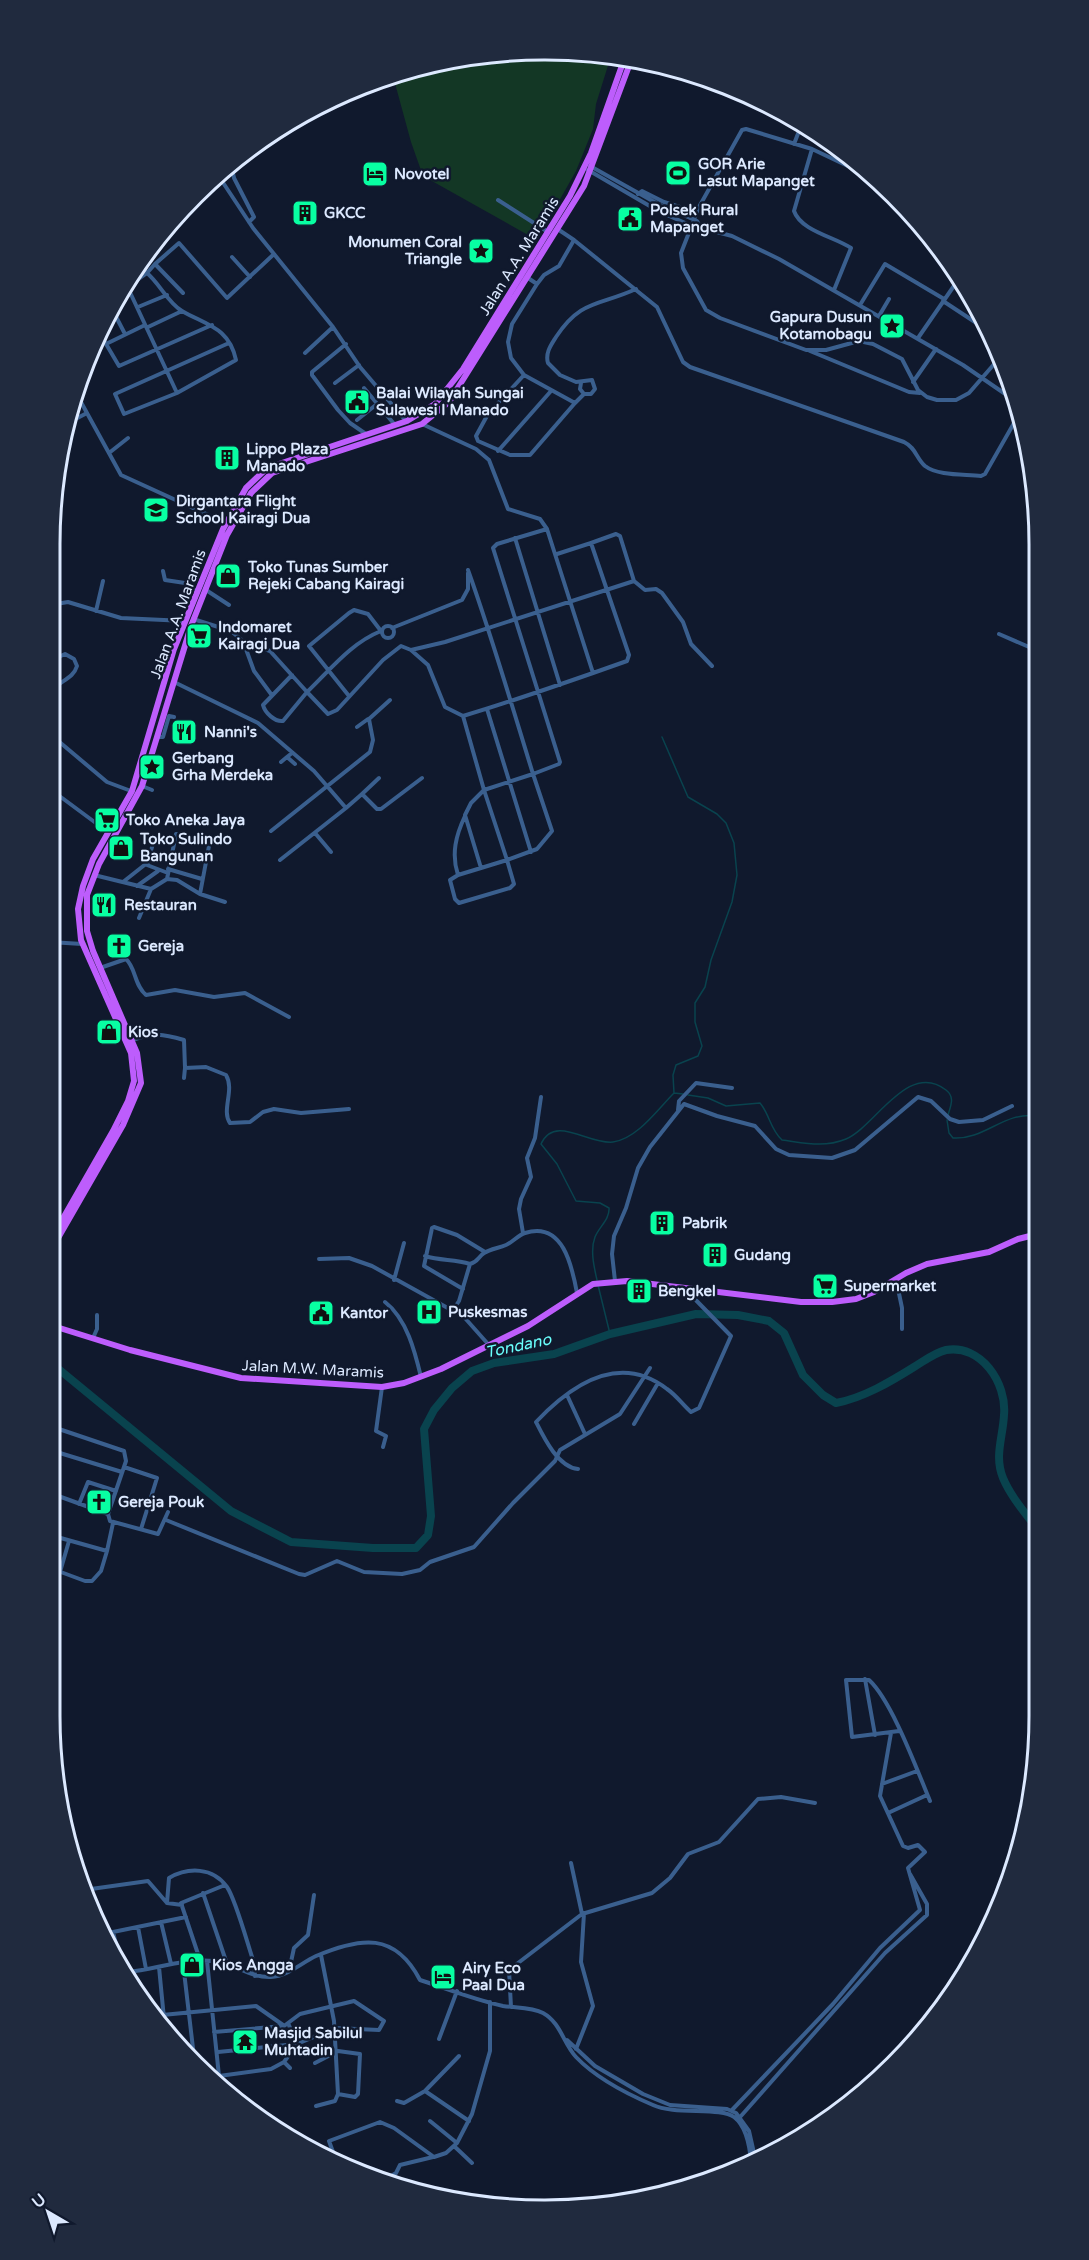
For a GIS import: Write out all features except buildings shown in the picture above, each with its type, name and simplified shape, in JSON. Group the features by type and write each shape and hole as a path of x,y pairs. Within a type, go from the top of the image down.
{"highway":[{"name":"Jalan A.A. Maramis","path":"60,1227 72,1210 120,1118 131,1092 134,1075 131,1053 83,944 78,909 83,886 93,859 132,790 185,621 227,523 249,484 267,468 407,422 435,404 450,386 589,168 622,66"},
{"path":"60,1233 137,1097 141,1068 133,1040 93,951 86,923 87,895 94,875 142,786 193,619 238,514 265,478 290,466 422,424 435,415 454,395 559,230 589,168 628,67"},
{"path":"146,740 156,740"},
{"path":"615,1281 739,1293 801,1302 832,1302 864,1296 927,1264 978,1255 1029,1237"},
{"name":"Jalan M.W. Maramis","path":"60,1328 242,1378 382,1387 421,1377 537,1322 593,1284 615,1281"}],"street":[{"path":"845,165 812,149 746,129 742,130 690,225 681,253 692,288 706,310 720,318 909,392 921,393 937,400 956,400 973,389 994,364"},
{"path":"794,144 799,132"},
{"path":"812,149 794,211 797,217 810,227 851,248 834,290"},
{"path":"589,168 693,219 699,225"},
{"path":"589,168 660,212 690,225 699,225 741,240 834,290 918,338 1004,393"},
{"path":"233,174 254,217 249,222"},
{"path":"223,182 249,222 407,422"},
{"path":"638,194 641,190 664,202 686,209"},
{"path":"498,200 548,232"},
{"path":"559,230 657,307 683,362 690,368 904,442 913,447 923,464 933,470 981,476 985,474 1013,424"},
{"path":"574,240 559,266 544,275 537,284 512,324 508,342 511,358 525,375 575,403"},
{"path":"140,279 180,243 227,298 274,254"},
{"path":"232,257 250,277"},
{"path":"155,264 183,293"},
{"path":"860,305 885,264 974,321"},
{"path":"147,273 182,311 212,324 229,342 235,355 233,363 177,393 127,414 122,412 115,394 168,372 229,342"},
{"path":"528,278 537,284"},
{"path":"918,338 954,286"},
{"path":"525,375 488,414 476,436 478,441 498,451 521,457 530,455 584,394 594,392 594,383 589,379 581,383 560,375 548,363 548,351 552,342 577,311 636,289"},
{"path":"131,293 177,393"},
{"path":"138,307 166,295"},
{"path":"879,316 889,299"},
{"path":"182,311 124,334 106,344 119,366 159,350 212,324"},
{"path":"116,318 124,334"},
{"path":"305,353 333,327"},
{"path":"806,350 826,350 859,341 873,344 902,359 921,393"},
{"path":"346,345 312,372 312,375 338,410 350,423 366,434"},
{"path":"913,382 936,349"},
{"path":"335,383 360,365"},
{"path":"581,383 580,389 584,394"},
{"path":"364,388 395,425"},
{"path":"498,451 551,391"},
{"path":"82,403 121,475 132,482 227,523"},
{"path":"357,420 377,404"},
{"path":"77,418 87,413"},
{"path":"422,424 476,449 489,460 508,509 540,519 548,529 593,673"},
{"path":"109,453 128,438"},
{"path":"458,875 453,856 457,836 475,798 484,790 534,774 558,765 560,762 493,546 548,529"},
{"path":"557,554 616,534 620,536 634,581 645,590 656,589 662,592 683,622 691,644 712,666"},
{"path":"515,538 560,685"},
{"path":"349,696 311,650 310,644 354,610 368,614 383,636 411,650 428,665 445,707 463,716 560,685 629,658 591,543"},
{"path":"292,675 262,707 268,714 282,721 307,692 357,642 387,626 392,628 462,600 468,589 468,570 552,831 531,852 507,860 458,875 450,880 454,898 459,903 513,886 507,860 463,716"},
{"path":"163,571 165,580 185,583 197,591"},
{"path":"411,650 445,642 634,581"},
{"path":"96,611 103,582"},
{"path":"206,590 229,605"},
{"path":"60,603 68,602 121,618 185,621"},
{"path":"193,619 231,631 243,641 270,651 328,714 337,710 383,660 401,646"},
{"path":"388,638 393,635 392,628"},
{"path":"999,634 1029,647"},
{"path":"243,641 255,672 272,694"},
{"path":"60,656 65,654 74,659 77,666 71,677 60,684"},
{"path":"173,681 254,720 292,753 346,808"},
{"path":"357,727 390,700"},
{"path":"487,709 531,852"},
{"path":"156,740 164,738 169,716 174,717"},
{"path":"271,831 372,749 373,740 369,719"},
{"path":"60,742 107,782 132,790"},
{"path":"281,762 292,753"},
{"path":"287,758 295,764"},
{"path":"280,860 346,808 379,778"},
{"path":"362,794 377,809 381,809 422,778"},
{"path":"142,786 152,790"},
{"path":"60,796 108,832"},
{"path":"465,815 481,868"},
{"path":"457,836 471,832"},
{"path":"139,918 151,889 168,874 175,835 179,833 207,843 200,894"},
{"path":"315,833 331,852"},
{"path":"173,844 151,839 147,863 150,868 168,874 203,879"},
{"path":"123,882 147,863"},
{"path":"137,886 159,871"},
{"path":"168,874 200,894 225,902"},
{"path":"94,875 151,889"},
{"path":"60,943 83,944"},
{"path":"100,968 126,959 130,963 138,986 146,995 181,990 214,996 245,993 289,1017"},
{"path":"133,1040 150,1033 160,1033 184,1040 184,1078"},
{"path":"185,1068 206,1067 227,1076 230,1093 227,1117 230,1123 250,1122 264,1111 274,1109 301,1113 349,1109"},
{"path":"678,1111 679,1101 696,1083 732,1088"},
{"path":"523,1233 519,1209 531,1177 527,1158 535,1138 542,1097"},
{"path":"615,1281 612,1254 614,1236 638,1168 678,1111 687,1104 717,1116 756,1126 776,1149 789,1155 832,1158 855,1150 916,1098 923,1097 931,1101 950,1119 959,1122 983,1120 1012,1106"},
{"path":"463,1289 424,1266 434,1227 457,1235 485,1252"},
{"path":"425,1256 447,1262 456,1260 470,1264 477,1262 485,1252 506,1245 523,1233 543,1232 557,1238 571,1262 577,1293"},
{"path":"394,1280 404,1243"},
{"path":"319,1259 357,1260 453,1310 471,1324 488,1344"},
{"path":"453,1310 463,1289 470,1264"},
{"path":"896,1278 902,1308 902,1329"},
{"path":"578,1468 570,1467 557,1455 536,1422 584,1382 603,1374 645,1376 658,1383 695,1412 730,1339 729,1334 685,1289"},
{"path":"385,1302 401,1322 414,1351 421,1377"},
{"path":"93,1338 98,1329 98,1315"},
{"path":"166,1520 299,1574 305,1575 337,1562 364,1572 409,1573 422,1569 430,1562 461,1553 480,1542 513,1503 555,1461 560,1450 620,1414 650,1368"},
{"path":"634,1424 658,1383"},
{"path":"382,1387 376,1431 386,1436 383,1448"},
{"path":"567,1395 585,1435"},
{"path":"60,1429 122,1449 127,1455 108,1514"},
{"path":"60,1453 122,1472"},
{"path":"124,1467 157,1477 141,1529"},
{"path":"79,1504 88,1482 116,1491"},
{"path":"60,1497 108,1514 113,1523 100,1571 92,1581 85,1581 60,1572 69,1541"},
{"path":"113,1523 160,1534 168,1512"},
{"path":"60,1538 107,1551"},
{"path":"865,1679 875,1735"},
{"path":"898,1731 852,1737 846,1680 865,1679 870,1681 879,1692 898,1731 917,1771 930,1801"},
{"path":"732,2110 833,2004 880,1948 920,1910 908,1867 925,1852 918,1845 903,1846 880,1796 891,1733"},
{"path":"881,1784 917,1771"},
{"path":"888,1813 927,1795"},
{"path":"511,2007 509,1970 583,1914 652,1893 670,1878 688,1854 718,1842 758,1799 781,1797 815,1803"},
{"path":"571,1863 583,1914 581,1962 593,2006 576,2049"},
{"path":"167,1903 169,1878 192,1870 199,1869 225,1885 254,1963 255,1976"},
{"path":"741,2116 885,1953 928,1912 922,1893 910,1874"},
{"path":"93,1889 148,1881 167,1903 182,1905"},
{"path":"200,1960 182,1905 183,1900 225,1885"},
{"path":"203,1893 227,1964"},
{"path":"289,1971 294,1948 308,1935 314,1895"},
{"path":"115,1939 113,1932 186,1917"},
{"path":"161,1922 171,1965"},
{"path":"138,1927 146,1969"},
{"path":"134,1971 200,1960 227,1964 255,1976 279,1976 321,1954 362,1943 389,1945 408,1959 420,1980 490,2002 543,2013 555,2023 575,2056 606,2079 655,2107 680,2112 730,2115 738,2121 745,2133 749,2154"},
{"path":"880,1948 885,1953"},
{"path":"316,2106 335,2101 338,2094 338,2051 321,1954"},
{"path":"207,1961 218,2052 217,2072"},
{"path":"183,1963 193,2049"},
{"path":"159,1967 164,2015"},
{"path":"439,2039 457,1991"},
{"path":"214,2032 286,2024 300,2014 357,2002 384,2021 379,2030 335,2028 297,2044 218,2052"},
{"path":"393,2175 400,2164 434,2157 456,2144 469,2121 490,2051 490,2002"},
{"path":"165,2016 212,2009 261,2007 286,2024 297,2044"},
{"path":"564,2037 584,2057 643,2094 670,2105 732,2110 741,2116 749,2130 754,2152"},
{"path":"220,2076 264,2071 284,2062 297,2044"},
{"path":"315,2063 338,2051 357,2052 360,2055 358,2094 355,2097 338,2094"},
{"path":"397,2101 404,2103 425,2091 459,2056"},
{"path":"284,2062 290,2068"},
{"path":"606,2079 609,2074"},
{"path":"425,2091 469,2121"},
{"path":"430,2121 456,2144 472,2163"},
{"path":"333,2151 329,2141 380,2122 394,2128 434,2157"}],"green space":[{"path":"544,60 608,64 596,104 593,129 576,171 537,240 423,176 395,84 450,69 481,64"}],"waterway":[{"path":"597,1280 593,1247 597,1233 608,1216 609,1208 600,1203 576,1201 557,1164 541,1144 547,1135 555,1131 573,1133 604,1142 622,1140 647,1122 674,1093 673,1075 676,1065 698,1056 702,1046 695,1022 695,1003 705,987 711,960 732,902 737,875 734,843 726,823 717,814 688,797 662,737"},
{"path":"688,1095 708,1098 726,1106 760,1103 782,1140 814,1144 846,1139 869,1122 905,1089 918,1083 932,1083 951,1095 948,1115"},
{"path":"674,1093 683,1094"},
{"path":"947,1120 949,1133 953,1138 975,1135 1004,1121 1029,1116"},
{"path":"598,1285 610,1334"},
{"name":"Tondano","path":"60,1370 231,1511 291,1542 373,1548 416,1548 428,1535 431,1516 424,1429 434,1410 452,1388 472,1371 494,1363 554,1354 610,1334 696,1314 738,1315 769,1321 784,1333 803,1375 823,1395 836,1403 876,1389 929,1357 946,1350 959,1350 981,1359 996,1379 1004,1403 999,1454 1000,1470 1010,1492 1029,1518"}],"place":[{"name":"GOR Arie Lasut Mapanget","path":"678,173"},
{"name":"Novotel","path":"375,174"},
{"name":"GKCC","path":"305,213"},
{"name":"Polsek Rural Mapanget","path":"630,219"},
{"name":"Monumen Coral Triangle","path":"481,251"},
{"name":"Gapura Dusun Kotamobagu","path":"892,326"},
{"name":"Balai Wilayah Sungai Sulawesi I Manado","path":"357,402"},
{"name":"Lippo Plaza Manado","path":"227,458"},
{"name":"Dirgantara Flight School Kairagi Dua","path":"156,510"},
{"name":"Toko Tunas Sumber Rejeki Cabang Kairagi","path":"228,576"},
{"name":"Indomaret Kairagi Dua","path":"199,636"},
{"name":"Nanni's","path":"184,732"},
{"name":"Gerbang Grha Merdeka","path":"152,767"},
{"name":"Toko Aneka Jaya","path":"107,820"},
{"name":"Toko Sulindo Bangunan","path":"121,848"},
{"name":"Restauran","path":"104,905"},
{"name":"Gereja","path":"119,946"},
{"name":"Kios","path":"109,1032"},
{"name":"Pabrik","path":"662,1223"},
{"name":"Gudang","path":"715,1255"},
{"name":"Supermarket","path":"825,1286"},
{"name":"Bengkel","path":"639,1291"},
{"name":"Puskesmas","path":"429,1312"},
{"name":"Kantor","path":"321,1313"},
{"name":"Gereja Pouk","path":"99,1502"},
{"name":"Kios Angga","path":"192,1965"},
{"name":"Airy Eco Paal Dua","path":"443,1977"},
{"name":"Masjid Sabilul Muhtadin","path":"245,2042"}]}
